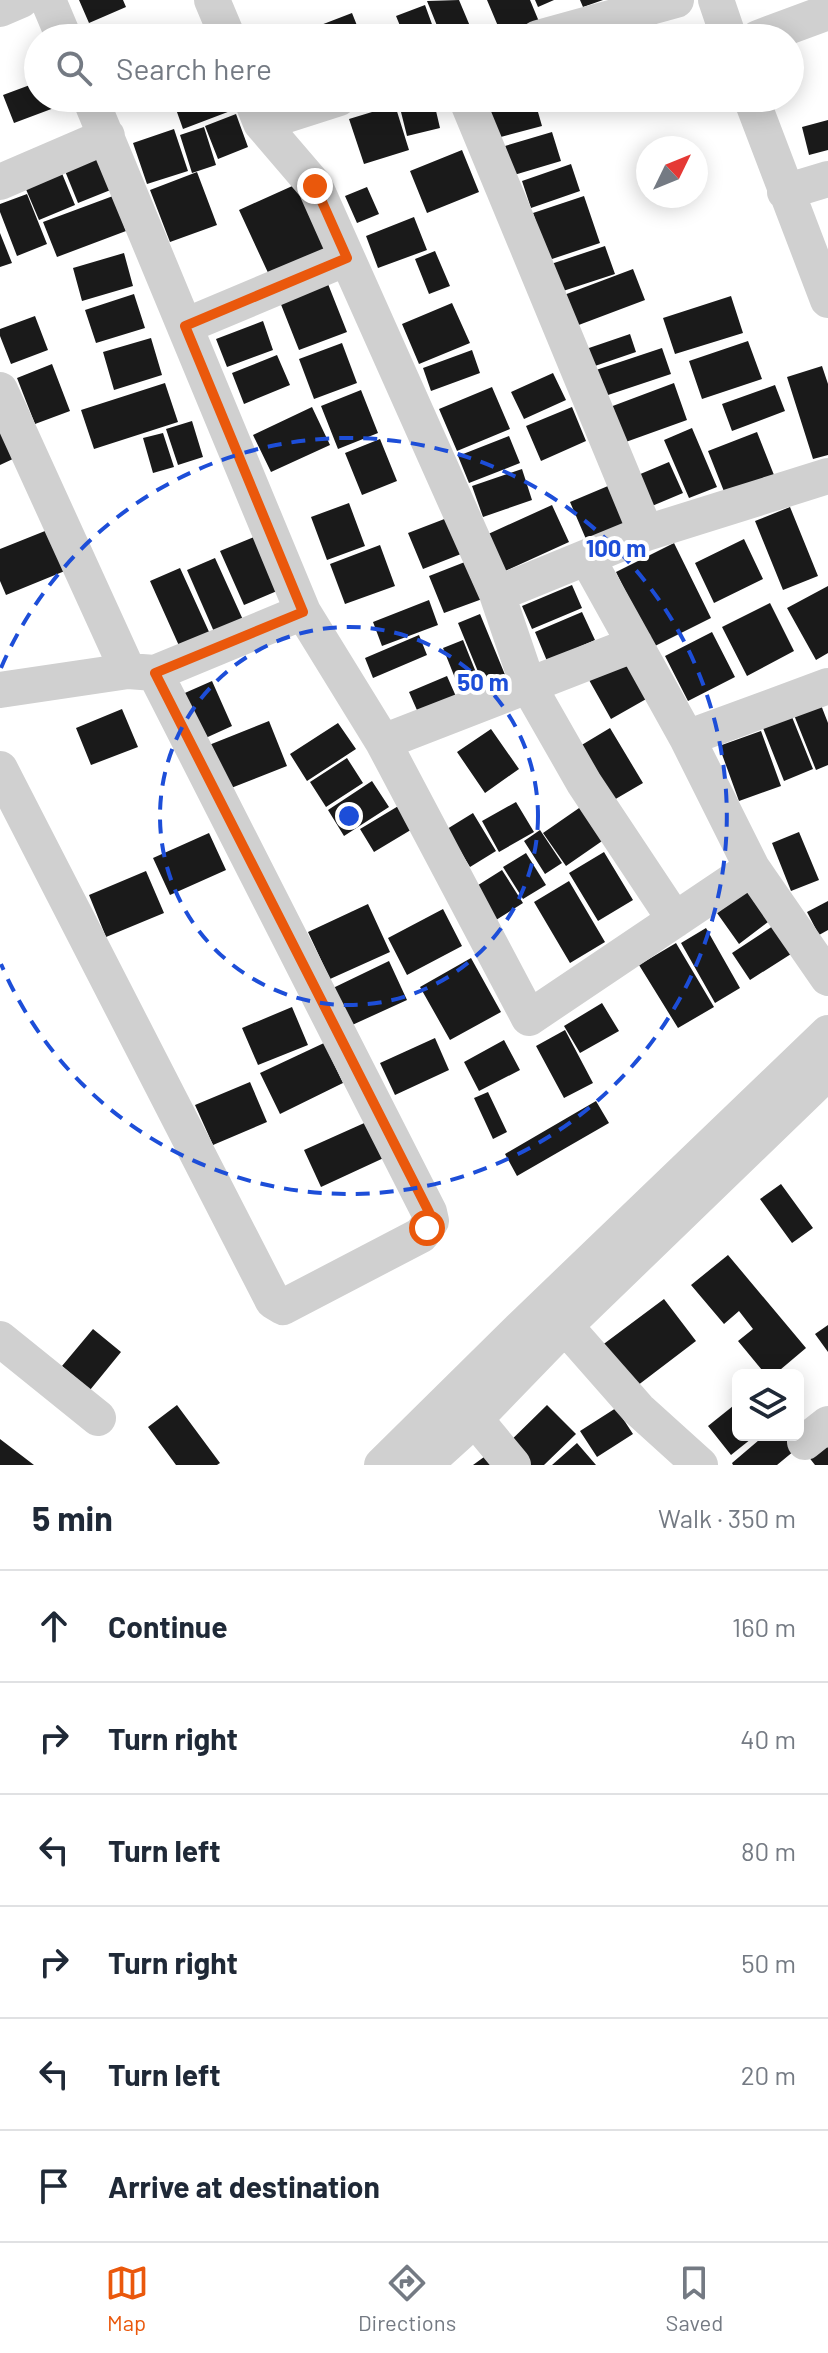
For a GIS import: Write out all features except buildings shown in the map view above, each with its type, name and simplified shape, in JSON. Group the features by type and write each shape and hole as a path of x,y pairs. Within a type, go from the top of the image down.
{"street":[{"path":"0,9 21,0"},
{"path":"48,0 58,24"},
{"path":"212,0 222,24"},
{"path":"589,24 676,0"},
{"path":"716,0 724,24"},
{"path":"796,24 828,12"},
{"path":"96,112 303,612 383,742 529,1018 752,868"},
{"path":"258,112 315,186 497,594 528,685 584,783 675,920"},
{"path":"472,112 646,533"},
{"path":"756,112 828,300"},
{"path":"0,182 107,136"},
{"path":"785,192 828,179"},
{"path":"185,326 347,258"},
{"path":"0,390 141,672 429,1212 431,1221 421,1235 283,1307 273,1301 0,769"},
{"path":"497,594 646,533 828,476"},
{"path":"587,558 687,738 752,868 828,978"},
{"path":"0,690 141,672 303,612"},
{"path":"383,742 635,644"},
{"path":"687,738 828,686"},
{"path":"382,1465 828,1033"},
{"path":"424,1465 475,1419 565,1326 828,1072"},
{"path":"565,1326 638,1409 700,1465"},
{"path":"0,1339 98,1418"},
{"path":"475,1419 513,1465"}],"route":[{"path":"315,186 347,258 185,326 303,612 155,673 429,1212 431,1221 427,1228"}]}
